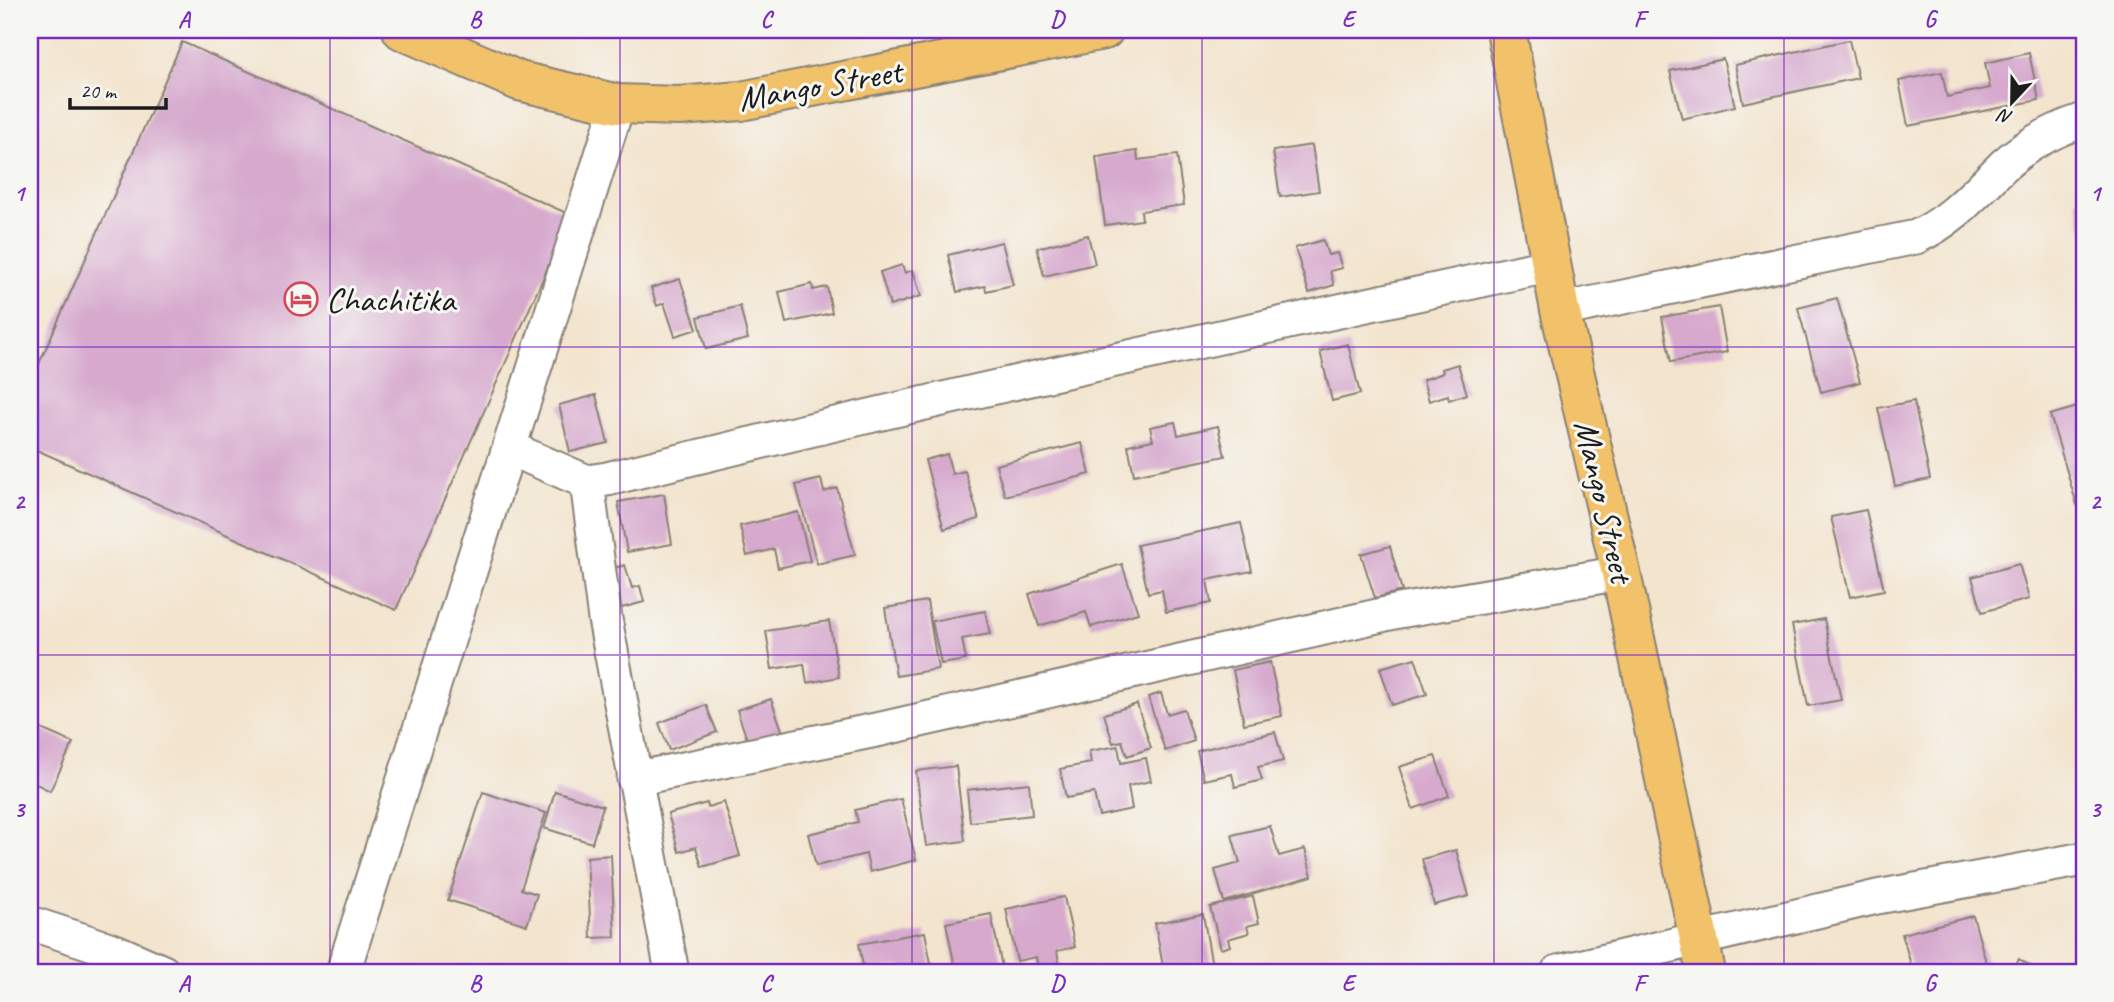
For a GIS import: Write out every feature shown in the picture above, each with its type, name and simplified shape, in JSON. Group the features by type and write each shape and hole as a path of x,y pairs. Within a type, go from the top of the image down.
{"main road":[{"name":"Mango Street","path":"402,30 429,44 519,80 618,104 679,106 741,101 1039,36 1104,30"},
{"name":"Mango Street","path":"1506,30 1560,310 1621,573 1703,955"}],"street":[{"path":"343,972 618,104"},
{"path":"1560,310 1916,237 1941,226 1958,213 2006,163 2049,132 2084,120"},
{"path":"509,447 587,482 1143,352 1552,265"},
{"path":"587,482 605,619 672,972"},
{"path":"634,779 881,729 1399,611 1621,573"},
{"path":"1558,972 1703,955 1877,897 2084,859"},
{"path":"30,923 115,951 163,972"}],"building":[{"path":"1849,40 1858,78 1743,103 1735,65"},
{"name":"Chachitika","path":"182,42 571,215 396,610 30,447 30,384"},
{"path":"2029,53 2039,100 1908,126 1899,81 1942,72 1947,97 1990,88 1985,63"},
{"path":"1723,59 1735,106 1682,119 1670,71"},
{"path":"1312,145 1319,191 1280,197 1273,151"},
{"path":"1137,151 1138,160 1177,155 1184,205 1141,211 1142,220 1105,225 1096,157"},
{"path":"2084,198 2084,230 2083,230 2076,200"},
{"path":"1088,235 1095,264 1044,276 1037,248"},
{"path":"1323,240 1328,255 1337,253 1342,268 1330,271 1334,285 1309,293 1295,248"},
{"path":"1002,242 1013,285 986,291 985,286 957,292 948,255"},
{"path":"902,265 905,273 913,270 921,296 890,306 880,272"},
{"path":"680,279 697,329 675,336 664,303 657,306 651,288"},
{"path":"812,284 813,290 827,287 832,313 786,323 779,292"},
{"path":"1837,298 1860,382 1821,392 1798,308"},
{"path":"740,306 748,339 706,349 698,317"},
{"path":"1719,307 1727,352 1671,362 1662,317"},
{"path":"1348,344 1360,394 1332,401 1320,351"},
{"path":"1458,364 1467,394 1449,400 1448,395 1429,401 1423,380 1443,373 1442,369"},
{"path":"596,395 608,443 570,452 559,405"},
{"path":"1914,401 1930,479 1895,486 1878,408"},
{"path":"2084,405 2084,503 2077,505 2050,415"},
{"path":"1175,422 1178,435 1218,426 1225,456 1134,475 1128,445 1153,440 1150,427"},
{"path":"1082,443 1090,474 1005,496 996,465"},
{"path":"947,454 952,474 965,471 979,519 944,529 925,460"},
{"path":"821,479 824,492 837,488 855,555 817,564 796,485"},
{"path":"664,494 672,544 627,552 618,502"},
{"path":"1866,510 1884,590 1850,597 1831,517"},
{"path":"798,512 810,561 778,568 774,549 747,556 740,526"},
{"path":"1241,523 1252,571 1207,580 1211,603 1166,612 1162,590 1148,593 1137,545"},
{"path":"1390,546 1402,591 1375,598 1361,554"},
{"path":"1122,564 1138,613 1091,627 1086,612 1039,626 1029,594"},
{"path":"2019,564 2029,599 1982,612 1972,577"},
{"path":"625,565 632,588 640,586 644,602 614,610 603,571"},
{"path":"927,601 938,669 896,676 885,608"},
{"path":"985,611 990,634 962,639 966,660 941,664 932,621"},
{"path":"1824,619 1841,700 1808,706 1792,625"},
{"path":"829,621 839,677 807,683 804,664 772,669 766,631"},
{"path":"1415,658 1427,694 1392,705 1380,668"},
{"path":"1270,662 1282,716 1244,724 1233,670"},
{"path":"1161,693 1167,714 1184,709 1194,741 1165,751 1148,697"},
{"path":"771,699 784,736 750,748 737,710"},
{"path":"1137,704 1151,748 1127,756 1122,741 1113,743 1104,714"},
{"path":"706,705 717,732 669,750 659,723"},
{"path":"30,724 73,743 50,791 30,781"},
{"path":"1275,732 1283,761 1258,767 1262,780 1235,787 1232,774 1204,780 1197,751"},
{"path":"1118,746 1121,763 1146,758 1151,781 1128,786 1132,809 1099,816 1094,793 1066,798 1060,769 1091,763 1089,751"},
{"path":"1435,756 1449,796 1413,809 1399,767"},
{"path":"956,766 965,841 926,846 916,771"},
{"path":"1029,783 1032,815 970,822 967,790"},
{"path":"555,791 603,806 592,843 544,828"},
{"path":"483,792 546,813 521,889 537,894 527,925 448,900"},
{"path":"901,799 916,860 870,872 866,854 816,866 808,834 858,822 855,810"},
{"path":"724,802 740,856 702,867 696,847 679,852 668,814 707,803 708,807"},
{"path":"1270,826 1279,856 1305,849 1312,876 1224,902 1215,870 1240,863 1232,835"},
{"path":"1456,850 1469,896 1434,905 1422,859"},
{"path":"611,855 615,937 591,938 587,857"},
{"path":"1253,896 1259,923 1247,926 1249,933 1228,939 1230,946 1221,949 1210,907"},
{"path":"1064,897 1075,947 1057,951 1060,967 1039,972 1036,957 1017,961 1006,909"},
{"path":"991,914 1003,972 956,972 946,923"},
{"path":"1203,914 1213,972 1164,972 1155,923"},
{"path":"1973,916 1987,966 1964,972 1913,972 1902,934"},
{"path":"925,932 932,969 903,972 901,967 864,972 859,944"},
{"path":"2019,959 2040,972 2011,972"}],"place":[{"name":"Chachitika","path":"301,299"}]}
